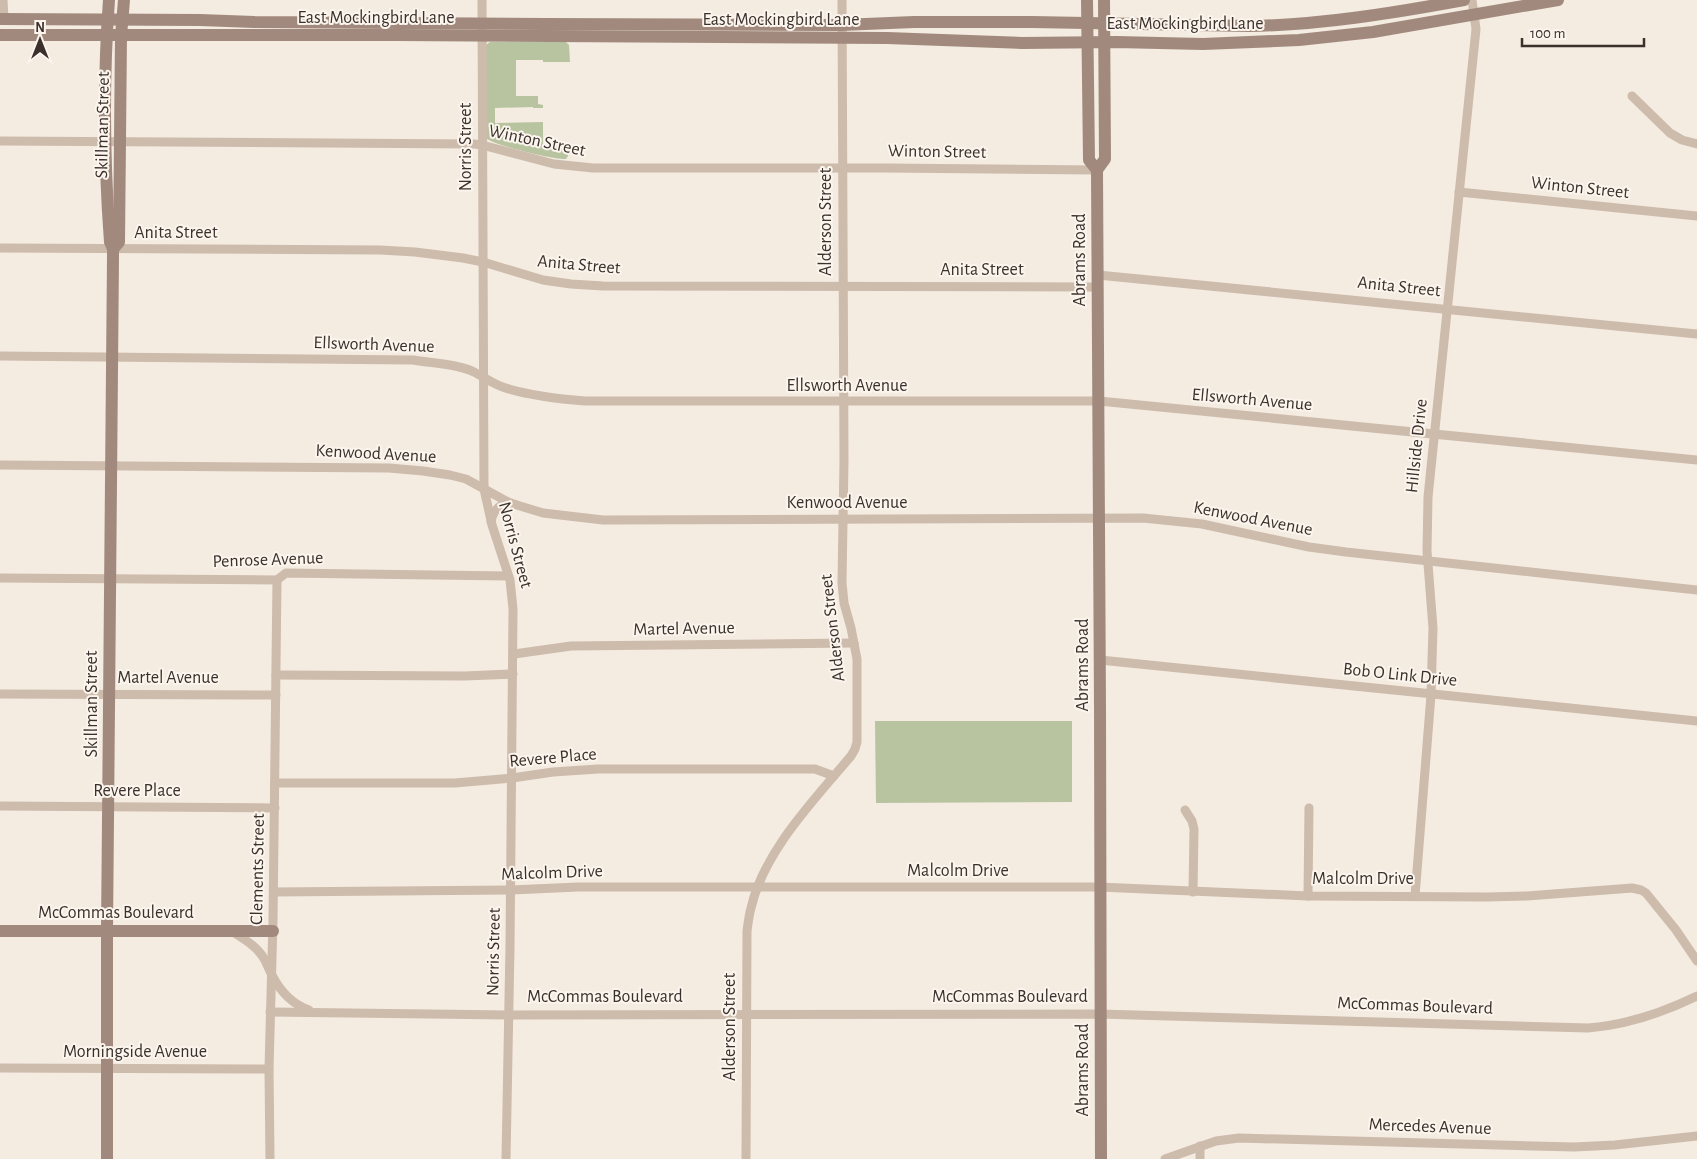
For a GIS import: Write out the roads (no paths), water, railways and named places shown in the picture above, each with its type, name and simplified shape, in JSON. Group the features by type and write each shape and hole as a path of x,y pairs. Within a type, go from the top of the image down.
{"main road":[{"name":"Skillman Street","path":"107,1159 107,931 113,356 113,249 110,242 107,204 106,142 107,36 110,0"},
{"name":"Skillman Street","path":"113,249 119,242 121,36 124,0"},
{"name":"Abrams Road","path":"1087,0 1089,160 1097,170"},
{"name":"Abrams Road","path":"1101,1159 1097,170 1104,159 1104,0"},
{"name":"East Mockingbird Lane","path":"2,35 121,36 254,29 841,32 947,22 1276,25 1372,15 1464,0"},
{"name":"East Mockingbird Lane","path":"841,32 887,38 949,41 1203,44 1299,40 1373,32 1558,0"},
{"name":"East Mockingbird Lane","path":"2,19 210,20 254,29"},
{"path":"2,19 2,35"},
{"path":"887,38 911,31 935,30 944,26 947,22"},
{"name":"McCommas Boulevard","path":"0,931 273,931"}],"street":[{"path":"2,19 3,0"},
{"name":"Norris Street","path":"482,0 482,378 484,488 491,522 512,591 514,654 506,1159"},
{"name":"Alderson Street","path":"746,1159 747,931 751,907 770,860 778,847 851,756 856,742 857,659 843,593 842,0"},
{"name":"Hillside Drive","path":"1414,896 1431,695 1433,628 1427,562 1426,524 1476,29 1472,0"},
{"path":"1632,96 1670,133 1682,140 1697,144"},
{"name":"Winton Street","path":"0,141 482,145 554,164 593,168 1097,170"},
{"name":"Winton Street","path":"1459,192 1697,216"},
{"name":"Anita Street","path":"0,248 380,250 425,253 483,262 542,280 570,284 613,286 842,286 1098,281 1448,308 1697,334"},
{"name":"Ellsworth Avenue","path":"0,356 413,360 472,371 482,378 507,389 562,400 578,401 1099,401 1697,460"},
{"name":"Kenwood Avenue","path":"0,465 389,468 423,471 466,479 508,502 543,512 603,520 1143,518 1202,524 1309,547 1427,562 1697,590"},
{"path":"491,522 497,508 508,502"},
{"name":"Penrose Avenue","path":"0,578 277,580 286,573 508,576"},
{"name":"Clements Street","path":"270,1159 269,1069 274,892 277,580"},
{"name":"Martel Avenue","path":"514,654 571,646 854,643"},
{"name":"Bob O Link Drive","path":"1100,660 1697,721"},
{"path":"276,676 464,676 513,674"},
{"name":"Martel Avenue","path":"0,694 276,694"},
{"name":"Revere Place","path":"275,782 455,784 553,772 598,770 815,769 834,776"},
{"name":"Revere Place","path":"0,806 274,808"},
{"path":"1308,896 1309,808"},
{"path":"1185,810 1192,821 1194,829 1193,892"},
{"name":"Malcolm Drive","path":"274,892 511,890 578,887 1100,888 1308,896 1486,897 1527,896 1632,888 1642,890 1676,930 1697,961"},
{"name":"McCommas Boulevard","path":"231,931 246,940 263,956 272,976 292,1001 301,1007 316,1012"},
{"name":"McCommas Boulevard","path":"270,1012 509,1015 1100,1014 1588,1028 1619,1025 1650,1016 1697,996"},
{"name":"Morningside Avenue","path":"0,1068 269,1069"},
{"name":"Mercedes Avenue","path":"1165,1159 1200,1146 1227,1140 1257,1138 1595,1147 1697,1136"},
{"path":"1200,1146 1200,1159"}]}
